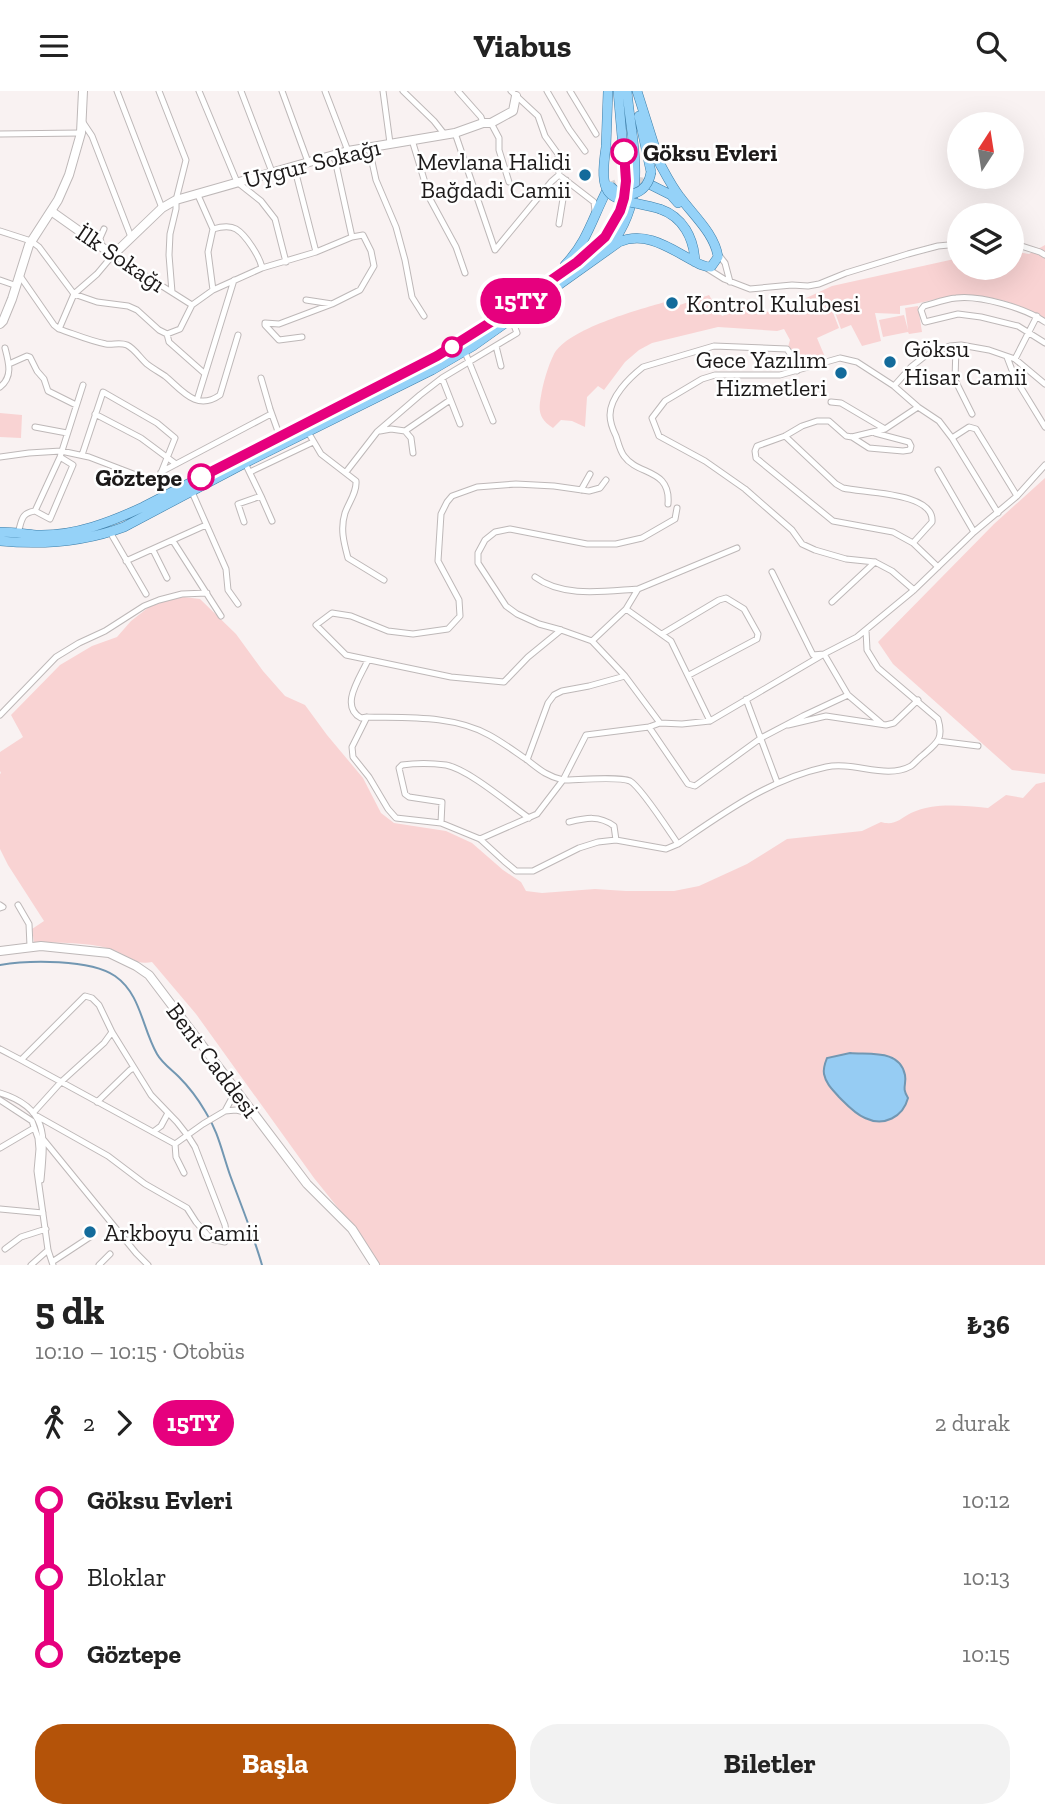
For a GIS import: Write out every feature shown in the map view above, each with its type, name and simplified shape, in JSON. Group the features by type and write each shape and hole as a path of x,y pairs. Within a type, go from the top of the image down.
{"main road":[{"path":"608,91 604,183 610,195 621,201 672,214 683,225 691,239 699,264"},
{"path":"0,532 40,535 70,532 120,518 161,497 248,468 306,428 437,356 554,279 598,245 620,211 626,181 618,91"},
{"path":"597,258 613,243 624,224 634,195 636,179 627,91"},
{"path":"606,147 608,184 615,192 628,195 639,192 648,183 650,173 636,91"},
{"path":"0,541 42,544 75,540 110,533 147,516 189,488 279,437 306,428 465,352 620,242 635,237 646,238 708,268 714,264 718,254 709,234 673,187 660,164 636,91"},
{"path":"652,185 677,201 718,254"},
{"path":"554,279 580,249 608,189"}],"street":[{"path":"0,324 17,286 19,273 32,241 58,199 69,175 81,132 83,91"},
{"path":"117,91 162,208"},
{"path":"159,91 186,160 170,234 172,292"},
{"path":"199,91 237,182 261,201 275,219 286,262"},
{"path":"241,91 272,172"},
{"path":"282,91 308,162"},
{"path":"325,91 348,151"},
{"path":"383,91 390,143"},
{"path":"403,91 445,135"},
{"path":"458,91 499,138 499,150 509,182"},
{"path":"547,91 585,151"},
{"path":"570,91 596,135"},
{"path":"515,93 538,116 545,136 558,154 559,175"},
{"name":"Uygur Sokağı","path":"113,255 162,208 176,200 348,151 455,133 487,123 513,111 515,93"},
{"path":"81,120 92,136 131,237"},
{"path":"0,134 81,132"},
{"path":"455,133 495,250 559,175"},
{"path":"412,140 430,199 456,247 465,273"},
{"path":"369,148 376,180 399,238 412,297 424,316"},
{"path":"334,155 352,236"},
{"path":"294,166 316,252"},
{"path":"559,175 591,200 595,218"},
{"path":"559,224 566,180"},
{"path":"591,200 600,198 608,189"},
{"path":"197,193 213,229 208,252 212,290"},
{"name":"İlk Sokağı","path":"51,211 113,255 192,305"},
{"path":"213,229 224,227 239,231 257,254 262,268"},
{"path":"102,247 100,238 104,229"},
{"path":"0,231 32,241 74,294 97,302 138,310 167,334 180,329 192,305 212,290 262,268 316,252 352,236 363,235 371,251 374,266 360,290 279,324 265,323 279,340 302,337"},
{"path":"699,264 730,282 750,289 808,286 947,245"},
{"path":"1024,247 1045,255"},
{"path":"718,254 725,263 730,282"},
{"path":"59,329 74,294 97,274 113,255"},
{"path":"19,273 59,329 101,343 128,346 180,391 197,400 212,401 220,395 238,335"},
{"path":"0,280 17,286"},
{"path":"197,400 234,280"},
{"path":"1045,322 1020,309 983,300 956,298 924,306 921,310 925,322 958,314 981,317 1018,326 1045,343"},
{"path":"306,300 332,304"},
{"path":"981,317 983,300"},
{"path":"1015,359 1037,316"},
{"path":"346,472 377,432 442,378 517,333 512,320"},
{"path":"167,334 169,342 204,373"},
{"path":"894,386 925,356 961,345 989,350 1015,359 1045,384"},
{"path":"496,346 502,366"},
{"path":"668,503 669,493 665,484 624,457 609,418 611,405 625,384 643,367 714,346 787,349 797,371"},
{"path":"956,346 955,380 972,414"},
{"path":"0,387 6,383 8,377 9,364 5,348"},
{"path":"465,352 493,421"},
{"path":"9,364 30,356 48,391 76,405"},
{"path":"1007,357 1016,378 1045,427"},
{"path":"914,590 876,562 846,559 802,544 792,530 745,489 705,461 659,436 652,418 665,401 702,379 715,375 780,375 840,358 858,362 935,417 952,438 998,513"},
{"path":"261,378 279,437"},
{"path":"442,378 460,424"},
{"path":"36,511 60,454 83,385"},
{"path":"82,455 103,392 157,423 175,438 157,483 161,497"},
{"path":"405,432 450,400"},
{"path":"831,402 841,403 885,429"},
{"path":"852,437 885,429 918,407"},
{"path":"95,414 141,439 176,464"},
{"path":"161,472 271,414"},
{"path":"872,432 909,442 910,450 869,448 846,436 829,421 817,421 757,446 756,458 833,521 893,532 913,543 938,566"},
{"path":"35,427 67,433"},
{"path":"952,438 968,427 976,429 1017,495"},
{"path":"306,428 321,454 356,481 342,528 348,558 384,580"},
{"path":"377,432 391,429 405,432 411,438 413,453"},
{"path":"785,436 843,488 900,496 929,510 933,517 932,522 913,543"},
{"path":"272,521 248,468 313,442"},
{"path":"0,457 29,453 82,455 157,483 189,488 226,569 228,590 237,604"},
{"path":"18,533 23,516 27,512 36,511 50,519 73,465 60,454"},
{"path":"480,839 537,814 563,780 586,735 649,727 660,723 682,725 710,721 857,637 914,590 1017,495 1045,465"},
{"path":"938,470 974,532"},
{"path":"581,490 590,474"},
{"path":"561,630 528,657 504,682 451,677 346,655 316,625 332,613 351,616 388,631 413,634 448,629 460,616 459,600 438,561 441,514 452,496 477,487 516,484 589,491 600,488 606,481"},
{"path":"244,521 238,504 261,495"},
{"path":"660,723 625,675 592,641 539,624 506,606 478,563 478,553 485,540 495,532 510,529 587,544 616,544 642,538 675,519 677,508"},
{"path":"126,561 206,526"},
{"path":"110,533 146,594"},
{"path":"173,541 221,616"},
{"path":"535,577 541,582 576,592 638,589 737,548"},
{"path":"153,550 167,578"},
{"path":"832,602 876,562"},
{"path":"772,572 813,655 824,654"},
{"path":"592,641 625,609 638,589"},
{"path":"0,715 56,657 79,643 159,600 182,594 207,593"},
{"path":"662,634 719,600 726,598 744,609 758,634 757,639 689,675"},
{"path":"625,609 671,641 710,721"},
{"path":"367,717 352,747 353,757 369,777 388,809 397,818 441,823 480,839 516,871 533,871 579,848 598,842 616,840 666,849 751,795 777,782 825,767 843,765 896,771 911,766 939,741 941,729 938,719 878,668 867,650 866,630"},
{"path":"857,637 866,638"},
{"path":"824,654 848,695 882,724"},
{"path":"368,660 350,701 352,711 361,718 437,719 467,726 487,734 541,772 563,780 621,779 631,782 640,790 678,843"},
{"path":"527,760 548,703 554,695 625,675"},
{"path":"649,727 688,784 695,786 761,738 848,695"},
{"path":"746,699 777,782"},
{"path":"780,727 826,716 886,725 894,723 918,700"},
{"path":"939,741 978,746"},
{"path":"441,823 442,802 405,794 399,768 402,765 448,765 465,773 529,818"},
{"path":"569,823 589,817 608,821 614,827 616,840"},
{"path":"18,905 29,924 30,946"},
{"name":"Bent Caddesi","path":"0,951 41,946 109,953 149,975 307,1184 352,1229 375,1265"},
{"path":"0,1093 26,1105 35,1114 108,1156 145,1184 187,1208 211,1239 225,1242 225,1225 195,1147 151,1095 112,1033 99,1005 92,998 85,996 21,1061"},
{"path":"35,1114 61,1082 112,1033"},
{"path":"0,1049 175,1144"},
{"path":"97,1102 134,1068"},
{"path":"225,1111 232,1098 230,1082"},
{"path":"0,1100 32,1121 39,1149 37,1171 41,1187"},
{"path":"175,1144 225,1111 236,1110 254,1114"},
{"path":"153,1132 162,1126 168,1113"},
{"path":"35,1114 44,1147 41,1187 48,1250 53,1264 90,1237"},
{"path":"0,1148 34,1128"},
{"path":"43,1139 148,1265"},
{"path":"175,1144 176,1157 184,1173"},
{"path":"0,1209 43,1213"},
{"path":"5,1249 21,1237 46,1229"},
{"path":"31,1265 48,1250"},
{"path":"99,1265 110,1254"}],"shaded area":[{"path":"1045,245 1045,319 1027,309 992,298 953,296 900,306 900,314 875,313 881,341 862,346 851,325 841,329 832,304 830,305 839,328 817,338 825,357 809,363 797,363 788,347 790,340 784,329 777,331 718,327 652,343 639,350 625,362 604,390 598,386 587,397 585,427 572,421 561,420 553,428 541,414 543,386 554,354 573,336 621,315 665,302 668,309 709,295 722,316 744,307 774,313 832,286 947,261 947,280 1024,280 1024,253 1029,254"},
{"path":"918,306 922,332 883,337 879,320 904,315 908,330 905,308"},
{"path":"0,413 22,415 21,438 0,437"},
{"path":"1045,478 1045,774 1012,770 893,664 878,642 994,524"},
{"path":"184,597 200,599 236,634 285,696 305,705 363,778 381,813 394,823 446,831 472,843 521,882 526,891 674,891 699,886 747,864 787,839 862,831 881,822 900,820 930,807 988,808 1006,795 1023,798 1036,784 1045,782 1045,1265 379,1265 363,1239 314,1178 196,1014 152,962 136,961 111,949 92,945 34,942 32,929 44,921 0,849 0,752 23,737 11,715 60,665 92,646 117,637 149,607"}],"water":[{"path":"850,1053 883,1055 897,1061 902,1067 908,1098 902,1110 892,1119 872,1121 858,1114 826,1081 824,1066 827,1058"}],"waterway":[{"path":"0,965 43,962 91,966 104,970 124,983 136,1002 157,1054 193,1093 213,1126 262,1265"}],"tunnel":[{"path":"608,188 630,181 651,185"}],"bus line":[{"name":"15TY","path":"201,477 437,356 577,262 605,237 620,211 626,181 624,152"}],"place":[{"name":"Göksu Evleri","path":"624,152"},
{"name":"Mevlana Halidi Bağdadi Camii","path":"585,175"},
{"name":"Kontrol Kulubesi","path":"672,303"},
{"name":"Göksu Hisar Camii","path":"890,362"},
{"name":"Gece Yazılım Hizmetleri","path":"841,373"},
{"name":"Göztepe","path":"201,477"},
{"name":"Arkboyu Camii","path":"90,1232"}]}
